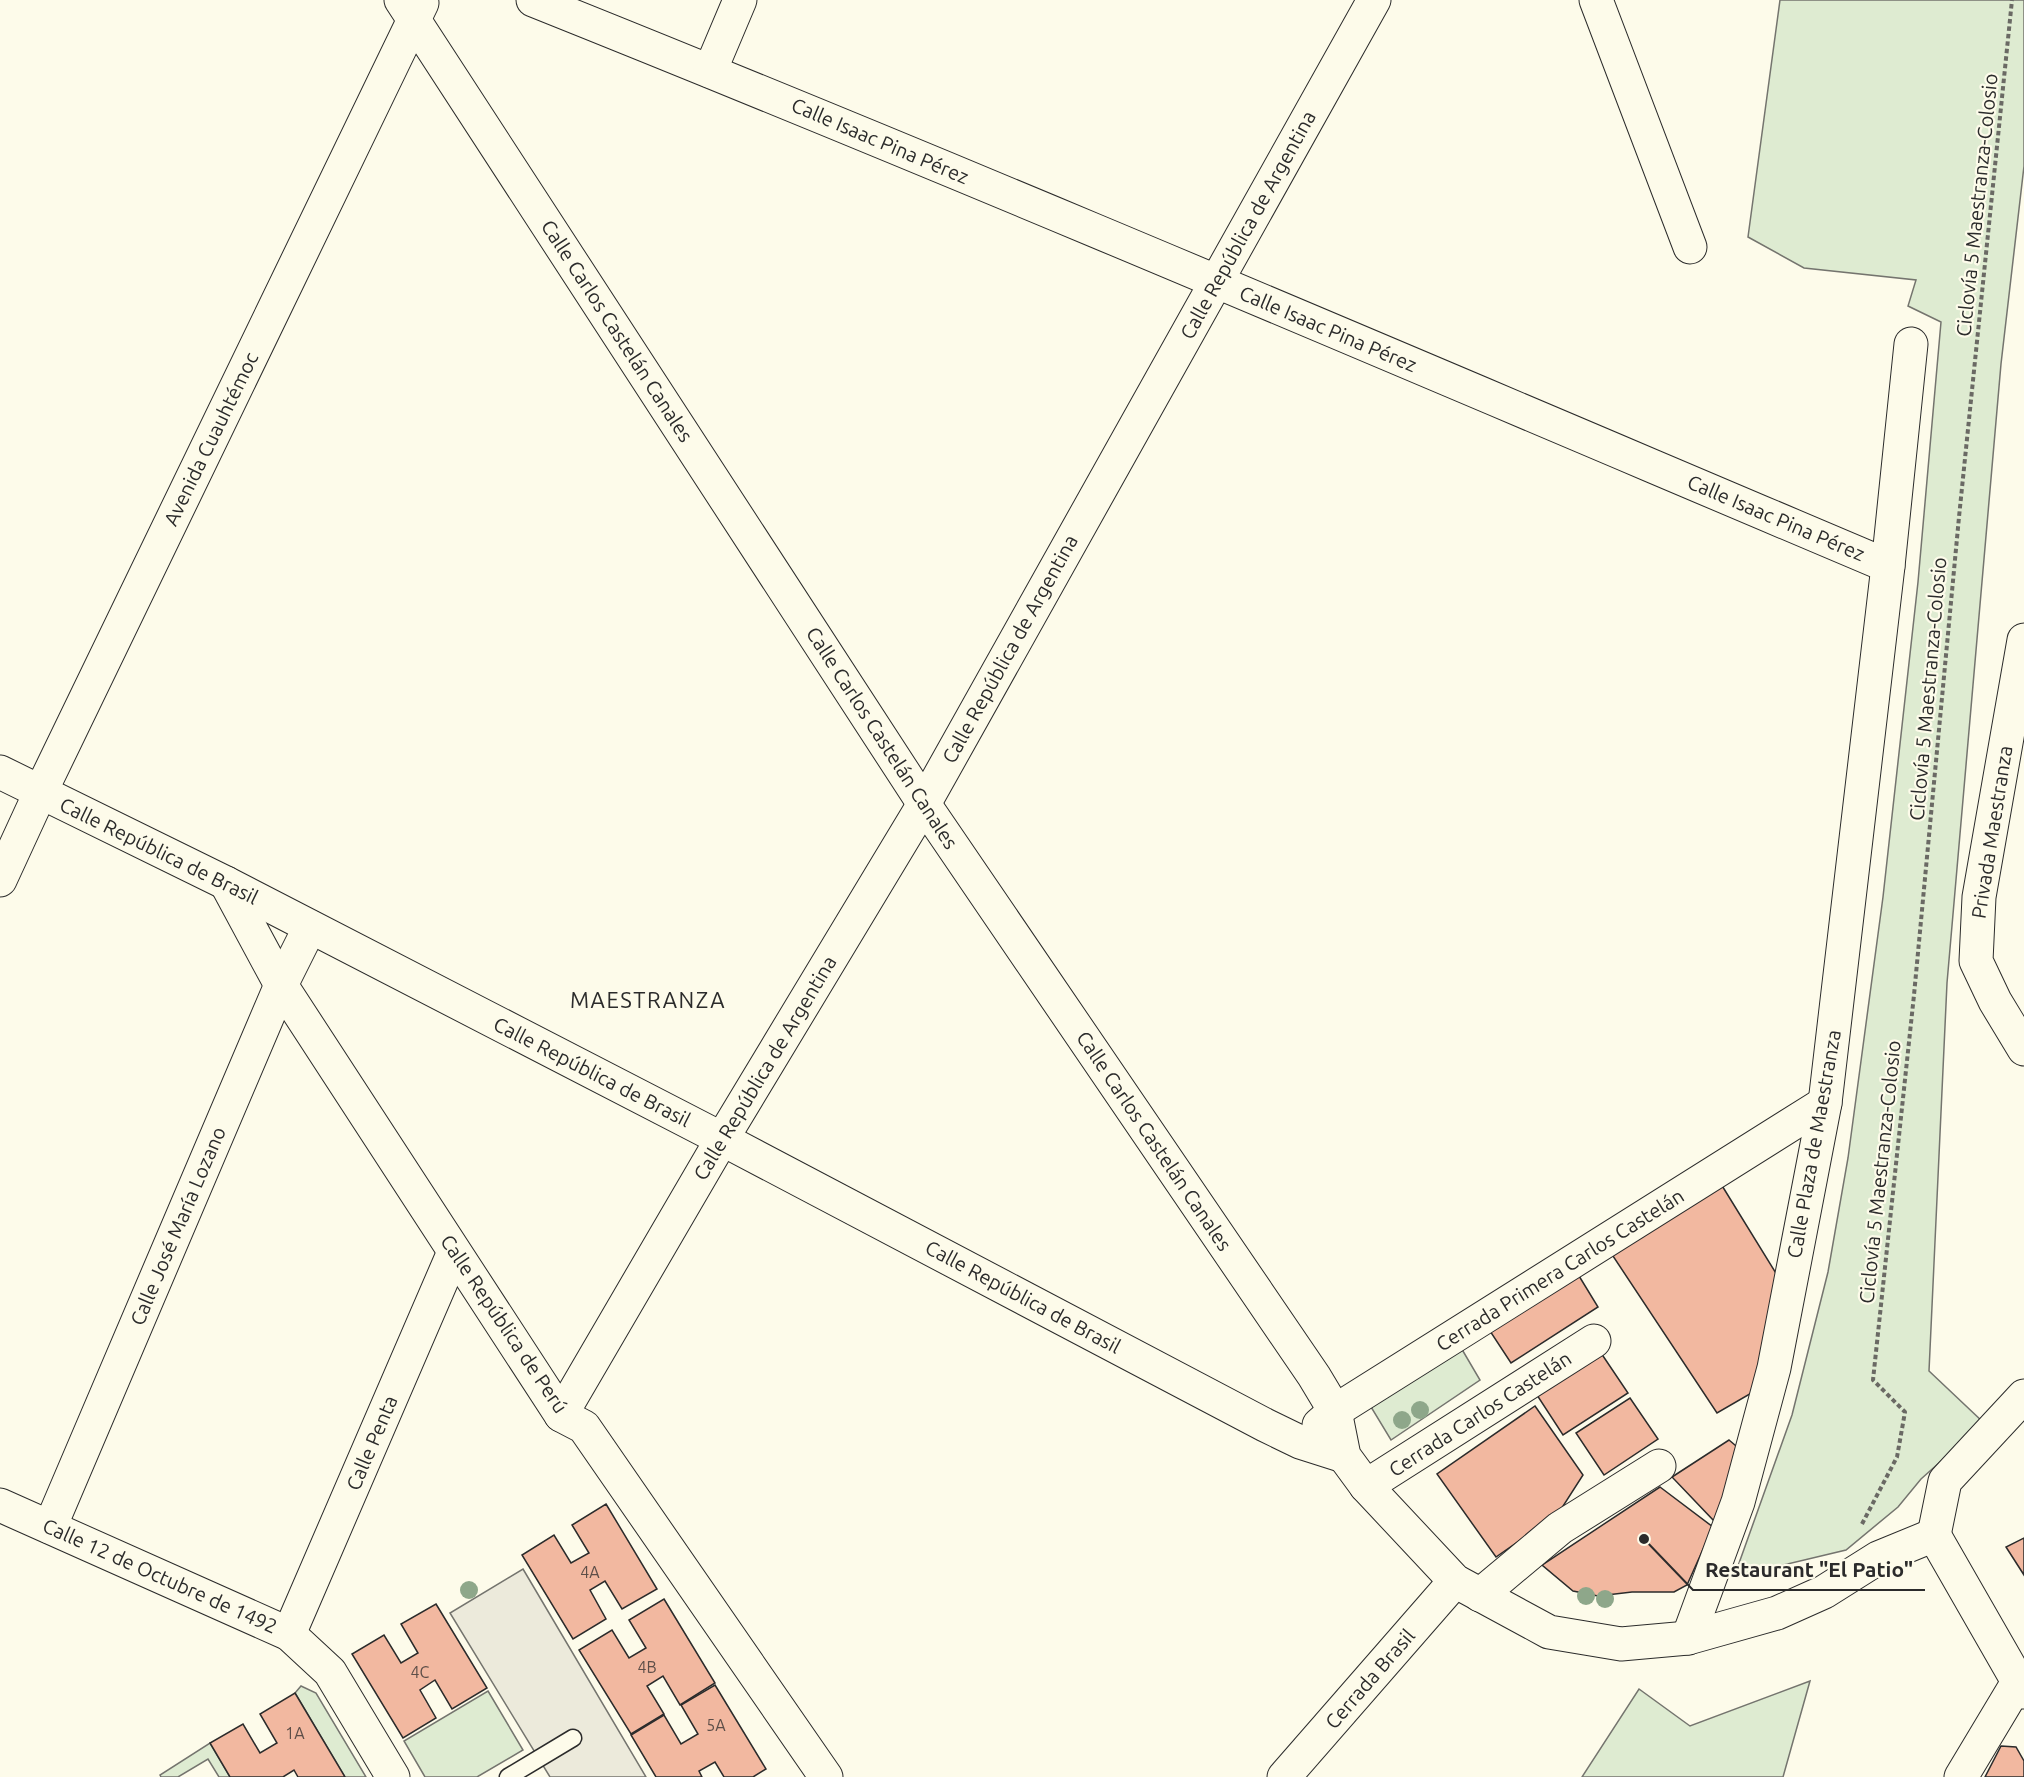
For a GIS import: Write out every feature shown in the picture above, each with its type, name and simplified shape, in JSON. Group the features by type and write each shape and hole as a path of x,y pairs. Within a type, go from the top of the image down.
{"street":[{"name":"Calle Isaac Pina Pérez","path":"533,0 710,70 1888,566"},
{"path":"710,70 740,0"},
{"name":"Calle República de Argentina","path":"561,1415 722,1139 924,804 1374,0"},
{"path":"1596,0 1690,247"},
{"name":"Avenida Cuauhtémoc","path":"0,880 413,6"},
{"name":"Calle Carlos Castelán Canales","path":"413,6 924,804 1308,1366 1335,1411 1344,1456 1366,1486 1467,1588 1549,1632 1621,1644 1688,1638 1777,1613 1824,1592 1878,1558 1934,1535"},
{"name":"Calle Plaza de Maestranza","path":"1688,1638 1738,1502 1774,1368 1825,1103 1888,566 1911,344"},
{"name":"Privada Maestranza","path":"2024,640 1979,897 1976,961 1995,1001 2024,1049"},
{"name":"Calle República de Brasil","path":"0,772 226,883 722,1139 1299,1442"},
{"name":"Calle República de Perú","path":"226,883 281,985 561,1415 584,1427 826,1777"},
{"name":"Calle José María Lozano","path":"50,1527 281,985 310,927"},
{"name":"Cerrada Primera Carlos Castelán","path":"1299,1442 1335,1411 1825,1103"},
{"name":"Calle Penta","path":"289,1634 454,1252"},
{"name":"Cerrada Carlos Castelán","path":"1366,1486 1594,1341"},
{"path":"1961,1777 2022,1684 1934,1535 1945,1481 2024,1396"},
{"path":"1299,1442 1344,1456"},
{"name":"Cerrada Brasil","path":"1284,1777 1467,1588 1659,1466"},
{"name":"Calle 12 de Octubre de 1492","path":"0,1505 289,1634 330,1672 393,1777"}],"lane":[{"path":"508,1777 573,1738"}],"path":[{"name":"Ciclovía 5 Maestranza-Colosio","path":"1857,1534 1897,1457 1905,1412 1873,1380 1914,995 1958,529 2012,0"}],"green space":[{"path":"1780,0 2024,0 2024,166 2001,364 1947,983 1929,1371 1984,1423 1921,1479 1898,1507 1846,1550 1742,1575 1738,1566 1792,1415 1828,1272 1848,1158 1883,897 1918,582 1941,322 1908,306 1916,280 1804,268 1748,237"},
{"path":"1460,1346 1480,1380 1391,1440 1368,1402"},
{"path":"1810,1681 1783,1777 1582,1777 1639,1689 1690,1726"},
{"path":"301,1686 316,1693 366,1777 345,1777 295,1693"},
{"path":"488,1691 523,1750 477,1777 425,1777 404,1741"},
{"path":"210,1743 230,1777 219,1777 208,1759 178,1777 161,1777 160,1775"}],"shaded area":[{"path":"523,1569 646,1777 550,1777 450,1613"}],"building":[{"path":"1721,1184 1782,1283 1755,1391 1717,1413 1609,1250"},
{"path":"1576,1271 1598,1307 1511,1363 1488,1328"},
{"path":"1599,1350 1628,1393 1563,1435 1535,1392"},
{"path":"1630,1398 1658,1439 1604,1475 1576,1433"},
{"path":"1535,1406 1583,1475 1558,1514 1496,1557 1437,1474"},
{"path":"1729,1440 1742,1451 1716,1523 1672,1477"},
{"path":"1660,1487 1713,1527 1687,1585 1674,1592 1632,1592 1598,1596 1573,1591 1542,1565"},
{"path":"606,1504 657,1589 622,1609 605,1581 590,1590 606,1619 573,1639 522,1555 554,1535 571,1563 589,1553 572,1525"},
{"path":"2024,1538 2024,1575 2006,1547"},
{"path":"664,1599 715,1683 680,1705 663,1676 647,1686 664,1714 631,1734 579,1650 612,1630 629,1658 646,1648 629,1620"},
{"path":"436,1604 487,1688 452,1709 435,1680 420,1690 436,1718 403,1738 352,1654 384,1635 401,1663 418,1653 401,1624"},
{"path":"715,1685 766,1769 753,1777 724,1777 715,1762 699,1771 702,1777 656,1777 631,1735 664,1715 681,1744 698,1734 681,1705"},
{"path":"295,1693 345,1777 298,1777 294,1770 283,1777 230,1777 210,1743 243,1724 260,1753 277,1743 260,1714"},
{"path":"2001,1746 2016,1747 2024,1761 2024,1777 1985,1777"}],"place":[{"name":"Restaurant \"El Patio\"","path":"1644,1539"}],"district":[{"name":"MAESTRANZA","path":"648,1000"}]}
